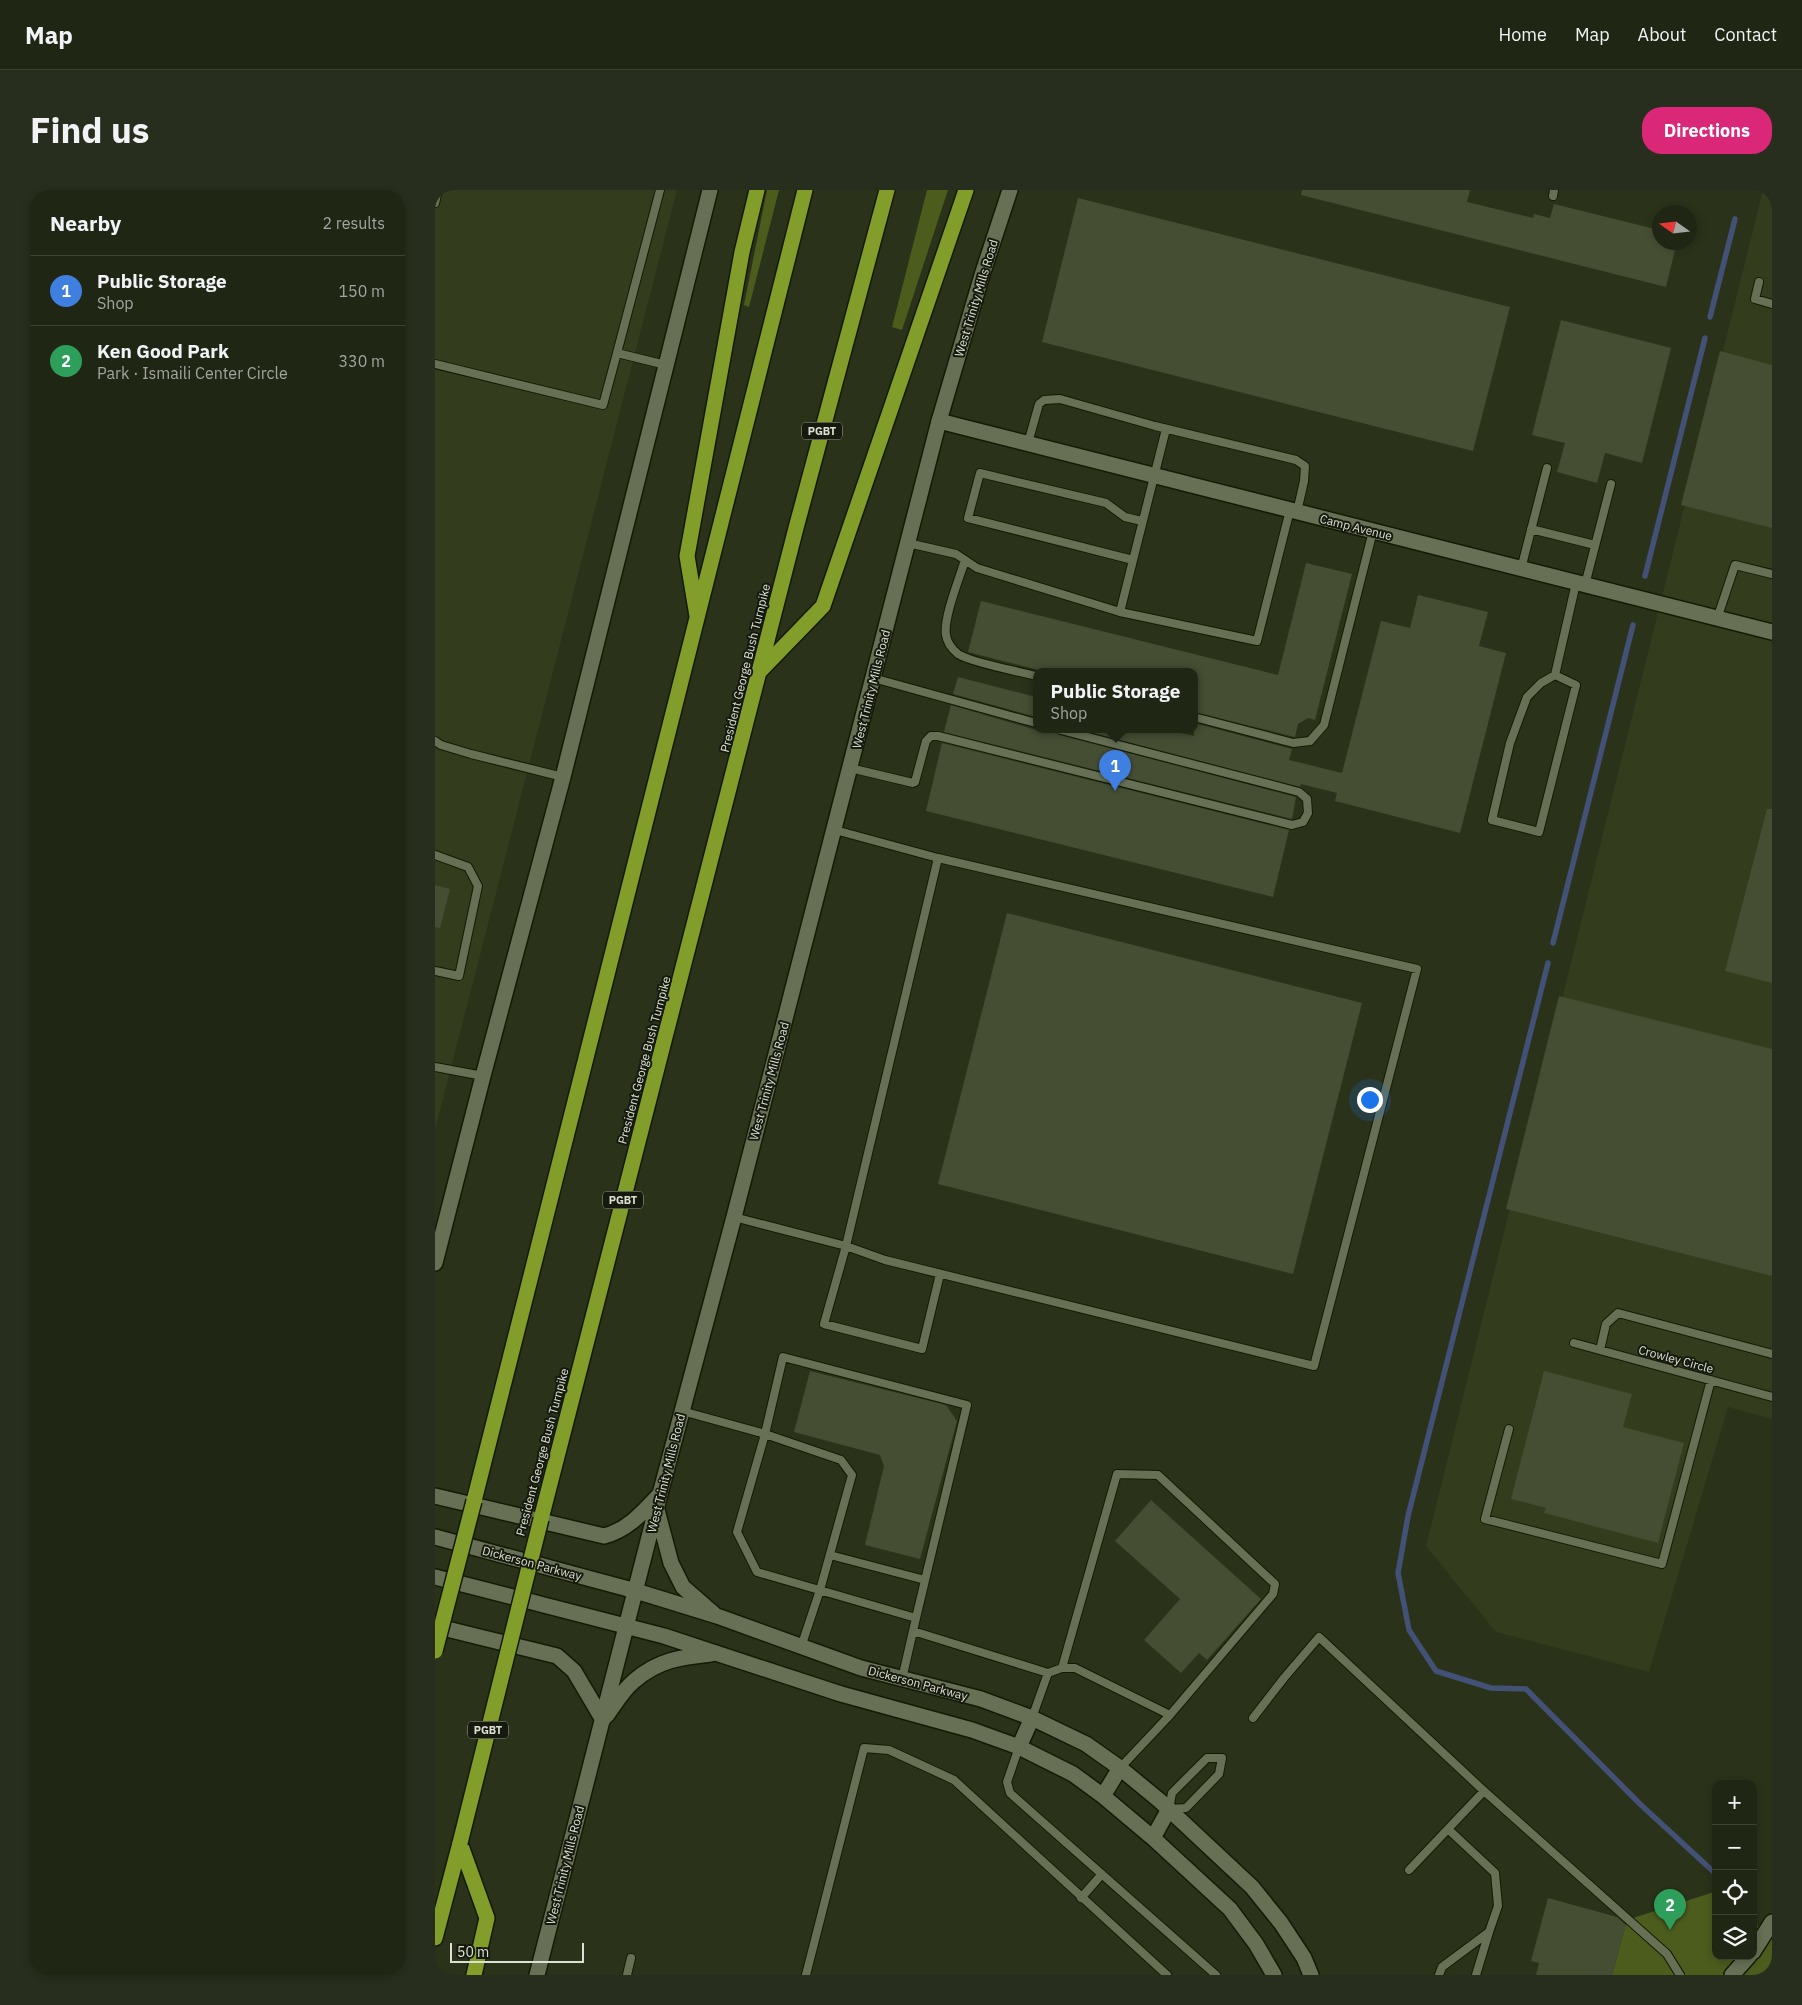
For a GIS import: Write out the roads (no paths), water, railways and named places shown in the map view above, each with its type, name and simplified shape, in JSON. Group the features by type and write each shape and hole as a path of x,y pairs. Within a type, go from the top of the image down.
{"highway":[{"path":"698,622 687,556 742,252 757,190"},
{"path":"435,1651 634,866 698,622 805,190"},
{"name":"President George Bush Turnpike","path":"435,1938 515,1616 796,528 887,190"},
{"path":"759,673 823,606 966,190"},
{"path":"460,1843 487,1918 474,1975"}],"main road":[{"path":"435,1263 563,777 710,190"},
{"name":"West Trinity Mills Road","path":"537,1975 682,1411 835,830 939,421 982,275 1010,190"},
{"name":"Camp Avenue","path":"939,421 1772,632"},
{"path":"435,1496 604,1536 614,1534 627,1526 659,1502 671,1563 683,1587 717,1616"},
{"name":"Dickerson Parkway","path":"435,1537 636,1591 717,1616 861,1668 981,1699 1032,1718 1086,1744 1120,1768 1169,1809 1252,1887 1281,1923 1304,1958 1311,1975"},
{"path":"435,1577 664,1636 841,1694 972,1730 1019,1747 1073,1774 1103,1796 1153,1838 1230,1909 1256,1944 1274,1975"},
{"path":"435,1626 557,1656 575,1671 603,1720 633,1682 660,1663 682,1657 716,1654"},
{"path":"1019,1747 1032,1718"},
{"path":"1103,1796 1120,1768"},
{"path":"1153,1838 1169,1809"},
{"path":"1757,1946 1772,1922"},
{"path":"1732,1975 1745,1960"}],"lane":[{"path":"435,203 438,190"},
{"path":"435,364 603,405 660,190"},
{"path":"1759,282 1755,300 1772,304"},
{"path":"617,352 666,365"},
{"path":"908,542 956,554 977,568 1120,612 1257,641 1293,511 1304,480 1305,466 1296,460 1166,429 1059,399 1044,400 1039,404 1028,444"},
{"path":"1120,612 1166,429"},
{"path":"1521,569 1547,468"},
{"path":"1133,560 968,518 980,474 1106,503 1125,517 1142,521"},
{"path":"1555,675 1575,685 1539,832 1492,820 1510,743 1527,697 1541,683 1555,675 1580,584 1595,545 1611,484"},
{"path":"1531,529 1595,545"},
{"path":"1198,718 1293,743 1311,741 1324,725 1373,531"},
{"path":"965,560 947,621 946,634 950,646 959,654 977,661 1033,675"},
{"path":"1717,619 1735,565 1772,574"},
{"path":"873,678 1033,722"},
{"path":"850,768 913,783 915,782 926,741 931,736 938,736 1292,824 1303,822 1308,813 1307,799 1299,792 1073,733"},
{"path":"435,742 471,754 563,777"},
{"path":"734,1217 846,1246 885,1260 1314,1366 1417,969 938,858 835,830"},
{"path":"435,855 467,867 478,886 459,976 435,971"},
{"path":"938,858 846,1246 824,1324 922,1349 940,1274"},
{"path":"435,1068 483,1076"},
{"path":"1600,1350 1606,1324 1618,1313 1772,1354"},
{"name":"Crowley Circle","path":"1574,1343 1772,1397"},
{"path":"902,1678 967,1405 783,1357 765,1434 737,1532 757,1572 916,1618"},
{"path":"1509,1430 1485,1519 1662,1564 1711,1380"},
{"path":"682,1411 765,1434 841,1460 852,1475 820,1590 801,1647"},
{"path":"1062,1668 1117,1474 1158,1475 1275,1584 1273,1594 1170,1715 1120,1768"},
{"path":"830,1555 925,1580"},
{"path":"913,1631 1048,1673 1062,1668 1075,1668 1170,1715"},
{"path":"1253,1718 1319,1637 1484,1791 1667,1954 1680,1975"},
{"path":"1032,1718 1048,1673"},
{"path":"1019,1747 1007,1782 1010,1793 1216,1975"},
{"path":"806,1975 864,1748 889,1750 954,1780 1167,1975"},
{"path":"1207,1758 1222,1758 1219,1774 1186,1808 1169,1809 1172,1793 1207,1758"},
{"path":"1409,1870 1484,1791"},
{"path":"1449,1830 1495,1873 1498,1906 1476,1975"},
{"path":"1081,1898 1102,1874"},
{"path":"1439,1975 1441,1967 1489,1932"},
{"path":"627,1975 631,1958"}],"waterway":[{"path":"1710,317 1735,219"},
{"path":"1645,576 1705,338"},
{"path":"1553,943 1633,625"},
{"path":"1548,963 1408,1516 1398,1573 1409,1630 1436,1671 1491,1688 1526,1689 1641,1805 1712,1870"}],"place":[{"name":"Public Storage","path":"1115,791"},
{"name":"Ken Good Park","path":"1670,1930"}]}
